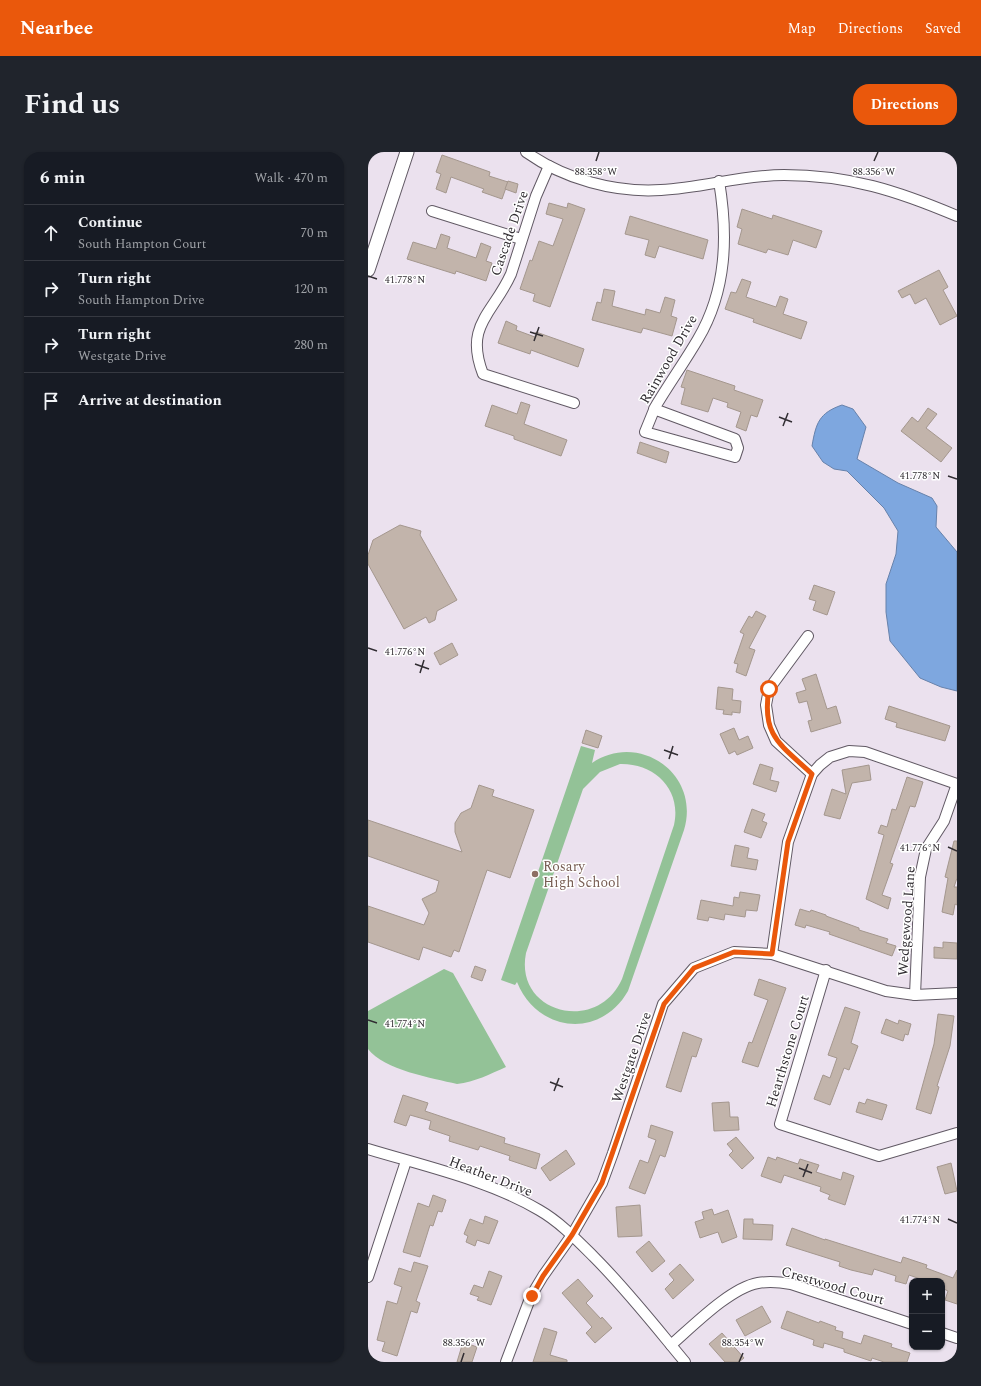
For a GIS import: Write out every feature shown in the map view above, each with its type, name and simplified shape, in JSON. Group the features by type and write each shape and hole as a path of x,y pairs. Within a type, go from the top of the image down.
{"street":[{"path":"368,270 407,152"},
{"path":"526,152 549,166 578,179 620,189 660,190 752,176 785,175 848,179 911,197 957,216"},
{"name":"Cascade Drive","path":"549,166 536,196 506,286 486,313 477,335 477,357 483,374 574,403"},
{"name":"Rainwood Drive","path":"654,409 735,440 738,448 735,458 645,432 654,409 699,338 715,300 723,263 725,240 725,219 719,181"},
{"path":"432,211 521,239"},
{"path":"808,636 769,689 766,705 769,725 776,740 812,774"},
{"path":"772,954 788,842 812,774 820,764 830,757 849,751 865,752 957,784"},
{"name":"Wedgewood Lane","path":"915,995 920,877 926,849 944,822 957,784"},
{"name":"Westgate Drive","path":"506,1362 532,1296 543,1276 572,1235 602,1183 664,1004 694,968 734,952 772,954 826,970 886,991 915,995 957,993"},
{"name":"Hearthstone Court","path":"826,970 780,1124 879,1156 957,1133"},
{"name":"Heather Drive","path":"368,1149 478,1183 540,1211 572,1235 625,1289 685,1362"},
{"path":"368,1277 406,1161"},
{"name":"Crestwood Court","path":"671,1345 726,1298 740,1288 757,1283 775,1282 791,1284 909,1323"},
{"path":"945,1334 957,1338"}],"green space":[{"path":"581,746 595,750 592,763 610,754 629,752 646,755 662,764 675,776 683,791 687,810 684,830 628,991 616,1007 602,1017 586,1023 570,1024 554,1020 539,1011 526,999 517,982 515,985 501,980","holes":["620,764 644,768 654,773 663,781 674,800 674,825 622,979 610,996 595,1007 577,1011 560,1010 545,1002 532,990 526,974 526,953 583,789 600,772"]},
{"path":"444,969 453,973 506,1067 476,1080 457,1084 422,1076 397,1068 375,1056 368,1049 368,1011"}],"water":[{"path":"842,405 853,409 866,427 857,459 898,483 932,498 937,506 936,527 957,552 957,691 941,687 920,678 890,641 886,612 886,584 896,554 898,531 884,508 847,471 834,469 823,462 812,446 817,425 823,415"}],"building":[{"path":"442,155 490,172 489,176 508,182 502,199 482,192 484,189 451,177 446,193 436,189 441,174 436,172"},
{"path":"508,181 518,184 516,193 505,189"},
{"path":"549,203 567,208 568,203 585,209 550,307 533,301 535,294 520,289 530,260 532,261 539,241 553,246 563,219 546,214"},
{"path":"742,209 772,219 773,215 822,231 816,248 793,240 788,255 768,249 766,253 738,244 742,229 737,227"},
{"path":"630,216 708,240 703,259 659,246 655,258 645,255 649,240 625,234"},
{"path":"441,234 450,237 447,248 476,258 481,243 491,247 486,261 492,263 486,281 456,271 455,274 407,259 413,242 436,249"},
{"path":"939,270 948,287 943,290 957,316 940,325 926,298 915,304 910,294 902,298 898,291"},
{"path":"742,279 751,282 746,297 776,307 780,296 788,299 783,314 807,322 801,339 753,322 754,319 725,309 731,292 736,293"},
{"path":"604,289 615,291 612,306 645,315 646,309 660,313 665,297 675,300 671,316 677,318 672,336 643,328 641,333 592,320 597,302 601,303"},
{"path":"506,321 517,326 516,330 535,337 536,332 584,349 578,367 531,350 530,354 498,343"},
{"path":"687,370 735,386 734,390 763,400 757,417 751,415 746,431 736,427 741,412 727,407 728,403 713,398 708,412 681,404 685,388 681,387"},
{"path":"521,402 530,405 524,424 567,440 561,456 514,439 514,436 485,426 492,405 517,414"},
{"path":"928,408 937,414 926,428 952,448 941,462 901,431 912,417 918,422"},
{"path":"640,442 669,452 666,463 637,453"},
{"path":"400,525 421,531 420,535 457,600 437,611 435,620 429,623 426,617 404,629 368,564 368,555 373,540"},
{"path":"814,585 835,592 827,615 813,610 816,601 809,599"},
{"path":"756,611 766,616 749,648 755,650 746,676 736,672 738,664 734,663 744,634 740,632 749,616 752,618"},
{"path":"452,643 458,655 440,665 434,653"},
{"path":"816,674 827,709 836,706 841,723 811,732 808,721 812,720 807,701 799,703 796,693 806,690 802,679"},
{"path":"718,687 733,689 732,700 741,701 740,713 732,712 732,715 723,714 724,710 716,709"},
{"path":"889,706 950,726 945,741 896,727 897,723 885,719"},
{"path":"734,728 739,740 748,736 753,748 737,755 735,751 729,754 720,734"},
{"path":"586,730 602,736 598,748 582,743"},
{"path":"760,764 773,768 770,780 779,782 776,792 753,784"},
{"path":"869,765 871,780 852,783 840,819 824,815 832,789 846,794 842,770"},
{"path":"907,777 923,782 915,807 910,806 890,863 893,864 882,895 891,898 888,909 866,899 884,835 878,833 881,825 887,827 892,809 896,810"},
{"path":"479,785 494,790 492,796 534,810 510,878 487,870 459,952 454,950 451,957 423,947 419,960 368,942 368,906 424,925 429,913 422,899 436,892 439,881 368,856 368,820 462,852 455,832 455,823 461,813 471,808"},
{"path":"752,809 765,814 762,821 767,823 761,838 744,832"},
{"path":"954,841 957,841 957,878 954,887 957,887 957,905 955,904 953,915 942,912 948,878 945,877"},
{"path":"735,845 749,848 747,858 758,860 756,870 731,866"},
{"path":"740,892 760,895 757,911 746,910 745,917 725,914 724,920 709,917 708,921 697,919 701,900 733,906 734,897 739,898"},
{"path":"800,909 810,912 811,910 826,915 859,928 859,930 888,939 886,943 896,946 892,956 829,934 830,932 806,925 805,928 795,925"},
{"path":"943,942 957,943 957,959 934,958 934,947 943,948"},
{"path":"475,966 486,970 482,981 471,977"},
{"path":"759,979 786,988 758,1067 742,1062 749,1042 752,1043 768,1000 754,995"},
{"path":"845,1007 860,1012 851,1043 858,1046 849,1070 844,1068 830,1105 814,1099 823,1075 830,1078 837,1058 828,1055"},
{"path":"938,1014 954,1016 950,1046 937,1086 939,1087 931,1114 916,1109 934,1044"},
{"path":"886,1019 898,1024 899,1020 911,1024 908,1035 905,1034 903,1041 881,1033"},
{"path":"683,1032 702,1039 696,1057 692,1056 681,1092 666,1087"},
{"path":"403,1095 428,1103 425,1111 505,1138 504,1143 540,1154 536,1169 509,1160 510,1156 480,1146 478,1150 449,1141 450,1136 429,1129 431,1121 410,1115 406,1126 394,1122"},
{"path":"867,1099 887,1105 882,1120 856,1112 859,1102 865,1104"},
{"path":"729,1102 730,1117 738,1117 739,1130 714,1131 712,1103"},
{"path":"651,1125 673,1132 665,1157 660,1155 645,1194 629,1188 640,1160 648,1163 656,1140 648,1137"},
{"path":"736,1137 754,1158 742,1169 729,1155 733,1151 727,1144"},
{"path":"566,1150 575,1164 550,1181 541,1168"},
{"path":"768,1157 776,1160 777,1157 798,1164 800,1159 819,1165 816,1172 841,1180 843,1172 854,1176 845,1205 828,1199 830,1195 820,1191 821,1187 784,1175 781,1183 761,1176"},
{"path":"951,1163 957,1191 945,1194 937,1167"},
{"path":"433,1195 446,1200 442,1212 438,1211 433,1226 430,1225 420,1257 403,1252 418,1203 429,1207"},
{"path":"640,1205 642,1236 618,1237 616,1207"},
{"path":"712,1209 714,1215 728,1210 737,1237 722,1243 718,1232 700,1238 695,1222 704,1219 702,1212"},
{"path":"485,1216 498,1221 489,1244 477,1240 475,1246 466,1242 468,1236 464,1234 470,1219 483,1224"},
{"path":"744,1219 753,1219 753,1224 773,1225 772,1240 743,1239"},
{"path":"792,1228 825,1240 901,1263 903,1257 927,1265 926,1268 953,1278 957,1270 957,1304 945,1300 948,1291 945,1290 945,1278 918,1278 909,1275 906,1284 895,1281 896,1276 874,1269 872,1275 851,1270 839,1266 840,1262 786,1245"},
{"path":"649,1241 665,1261 652,1272 636,1252"},
{"path":"414,1262 428,1266 416,1301 420,1303 417,1313 411,1311 397,1356 382,1351 385,1342 377,1340 387,1301 397,1304 402,1287 394,1284 399,1268 411,1272"},
{"path":"680,1264 694,1280 673,1299 665,1289 674,1280 669,1274"},
{"path":"489,1271 502,1276 491,1305 477,1300 479,1297 470,1294 474,1285 483,1288"},
{"path":"578,1279 593,1296 586,1303 612,1328 595,1343 586,1333 592,1327 562,1293"},
{"path":"762,1306 771,1322 745,1336 736,1320"},
{"path":"787,1311 819,1323 820,1321 836,1327 835,1330 843,1332 842,1338 861,1344 864,1335 892,1344 891,1347 910,1353 907,1362 884,1362 872,1358 871,1361 844,1352 844,1349 824,1343 823,1348 813,1345 814,1340 781,1328"},
{"path":"544,1328 557,1332 550,1355 567,1360 567,1362 533,1362"},
{"path":"722,1333 744,1358 739,1362 725,1362 709,1344"},
{"path":"463,1342 477,1347 472,1362 457,1362"}],"place":[{"name":"Rosary High School","path":"535,874"}],"route":[{"path":"532,1296 543,1276 589,1208 602,1183 664,1004 694,968 734,952 772,954 788,842 812,774 776,740 769,725 766,705 769,689"}]}
